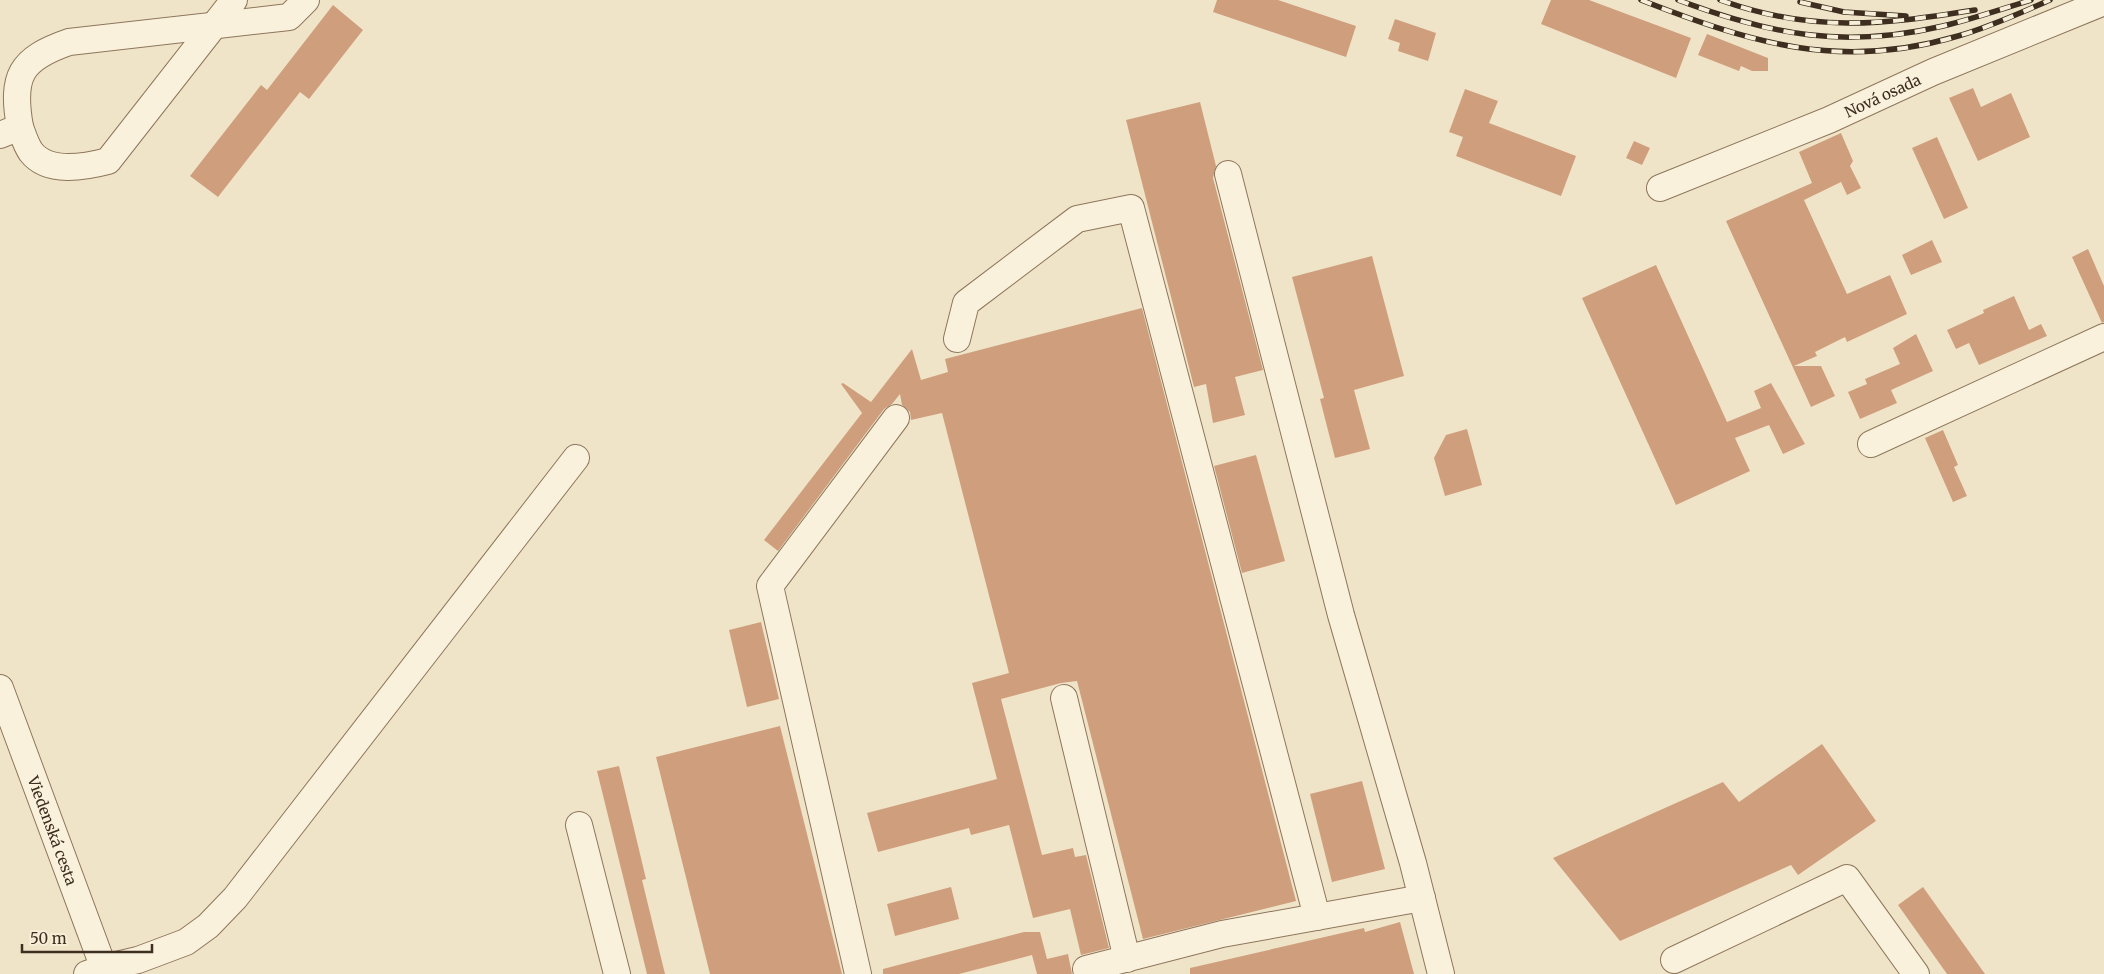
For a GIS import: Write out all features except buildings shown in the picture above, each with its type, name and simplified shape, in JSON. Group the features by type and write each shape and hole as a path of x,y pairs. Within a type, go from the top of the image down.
{"street":[{"path":"234,0 216,25 108,161 83,167 50,164 32,152 10,131 15,98 24,66 44,51 69,42 216,25 288,17 306,0"},
{"name":"Nová osada","path":"1660,188 1829,120 1933,72 2104,2"},
{"path":"1228,174 1341,615 1422,898 1441,974"},
{"path":"957,339 966,303 1045,243 1077,219 1131,208 1317,917"},
{"path":"1871,444 2104,337"},
{"path":"858,974 770,586 896,418"},
{"path":"99,972 186,942 208,926 234,898 576,458"},
{"name":"Viedenská cesta","path":"0,688 99,972"},
{"path":"1064,698 1128,959"},
{"path":"579,825 617,974"},
{"path":"1674,960 1847,878 1916,974"},
{"path":"1086,969 1222,934 1422,898"}],"railway":[{"path":"1641,0 1720,29 1759,40 1796,47 1835,51 1874,51 1915,46 1958,36 2005,20 2050,0"},
{"path":"1678,0 1712,12 1777,30 1841,37 1873,37 1943,26 2031,0"},
{"path":"1720,0 1754,11 1816,22 1877,22 1975,10"},
{"path":"1800,2 1844,12 1906,16"}]}
